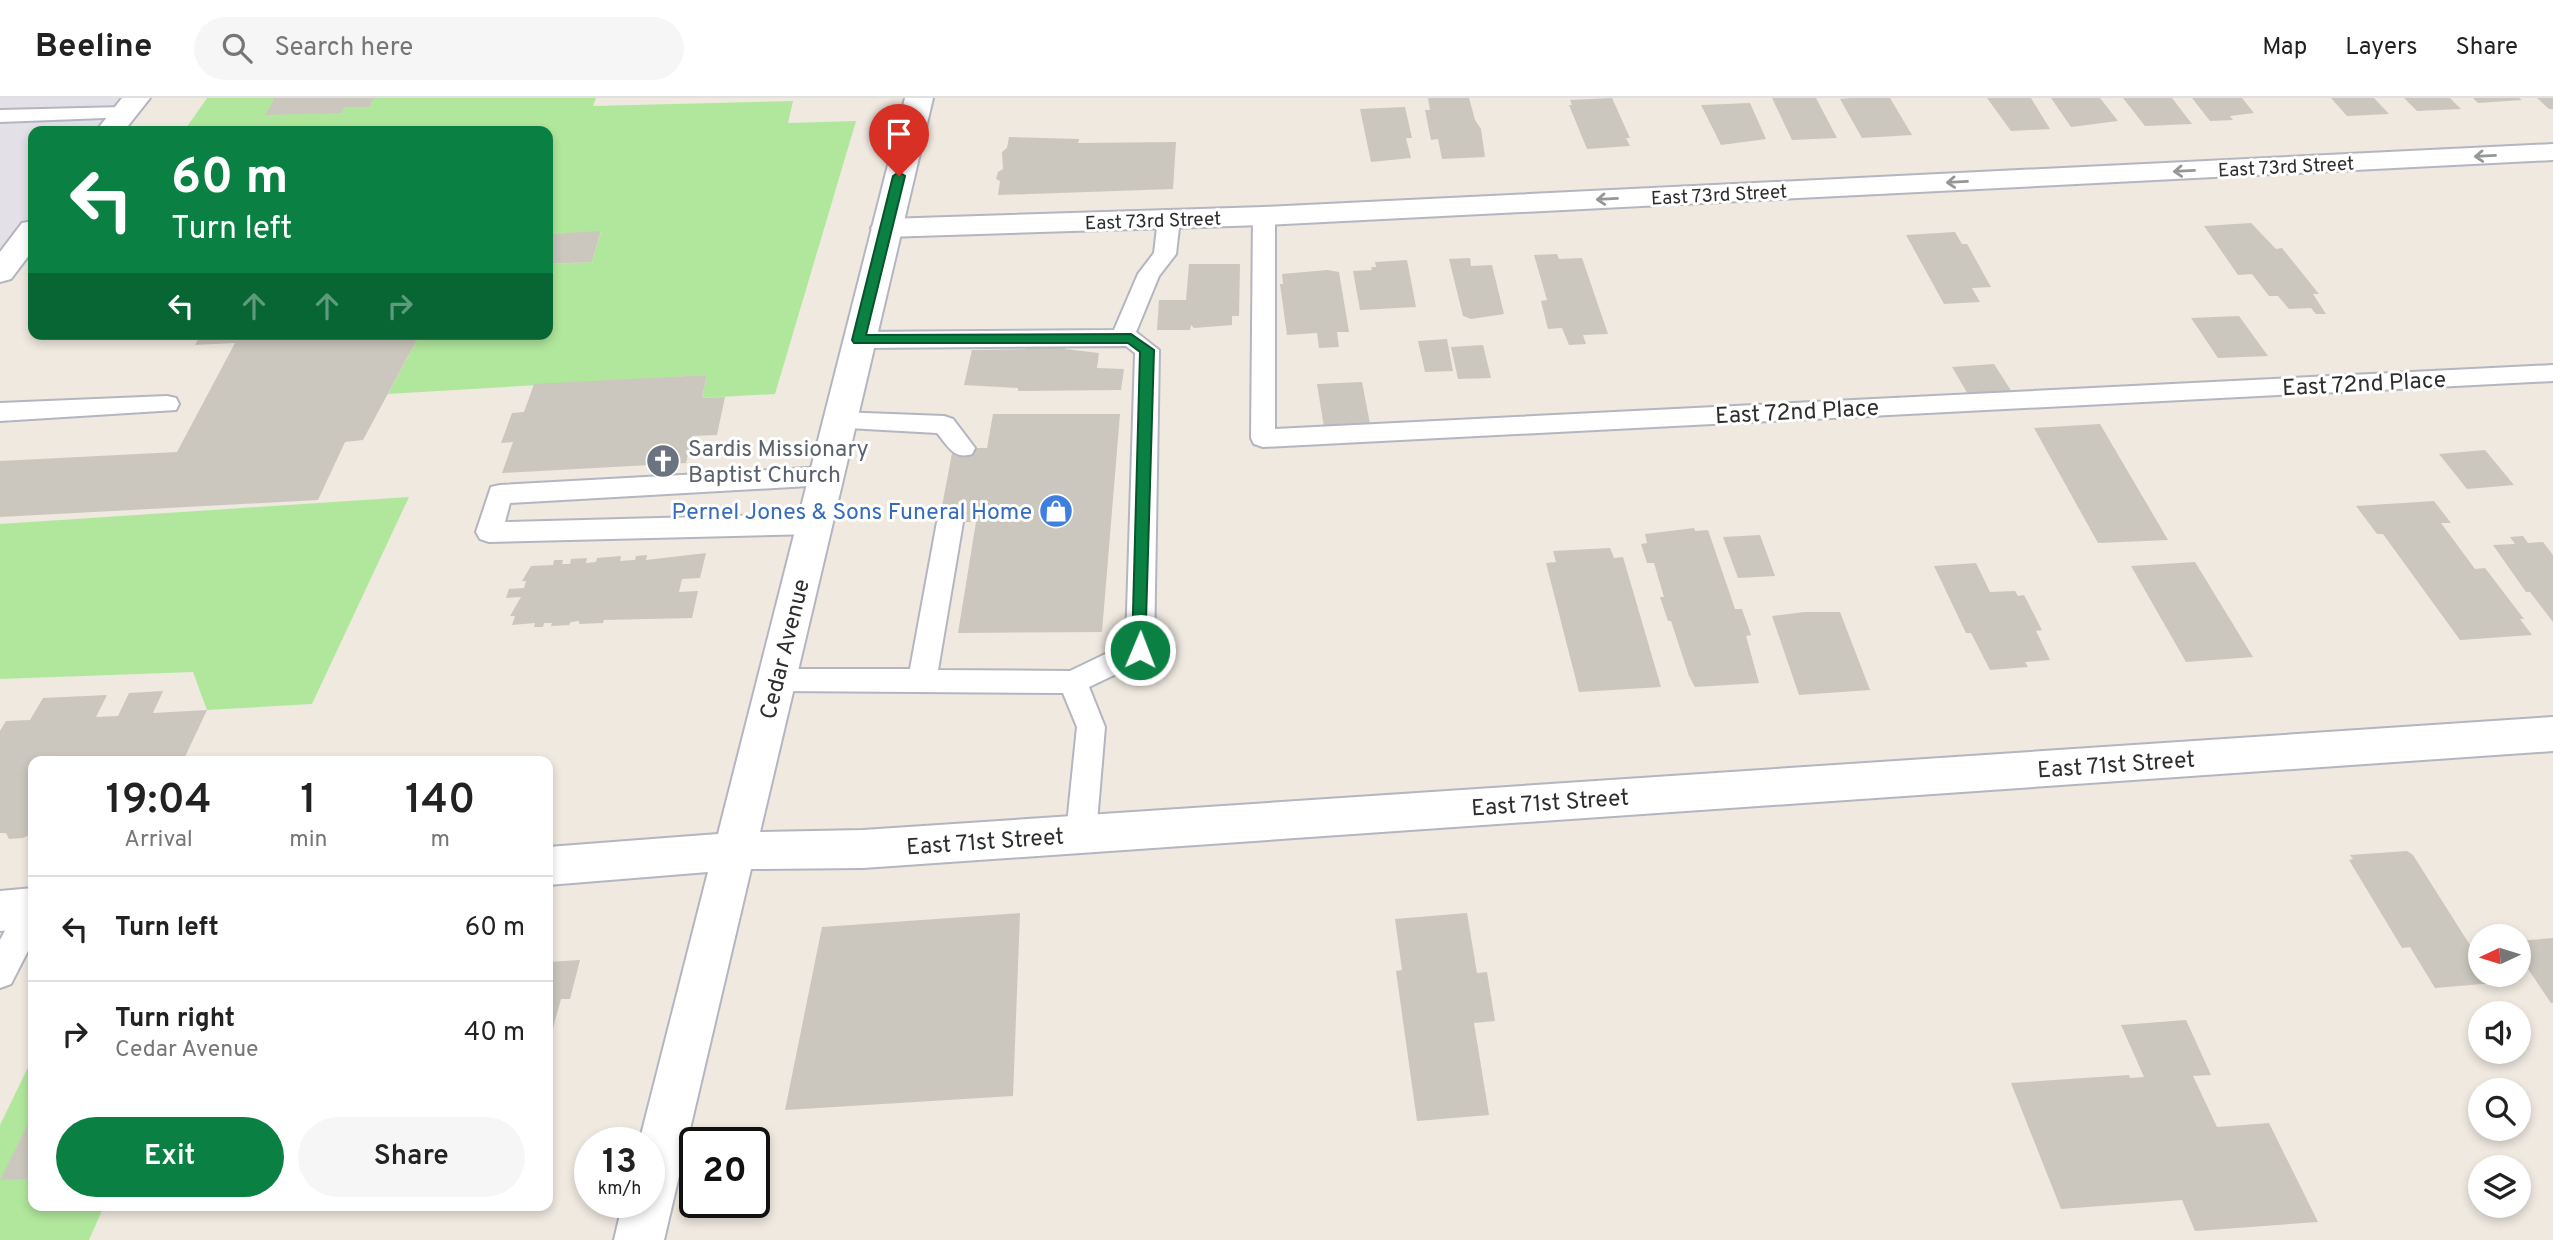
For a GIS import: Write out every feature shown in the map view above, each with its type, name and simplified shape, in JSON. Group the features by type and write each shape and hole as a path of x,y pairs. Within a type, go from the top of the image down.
{"street":[{"name":"Cedar Avenue","path":"665,1136 919,98"},
{"name":"East 73rd Street","path":"886,228 1264,216 2553,152"},
{"path":"0,272 28,236"},
{"name":"East 71st Street","path":"553,866 736,851 863,849 2553,734"},
{"path":"0,911 28,909"},
{"name":"Cedar Avenue","path":"639,1240 644,1218"}],"lane":[{"path":"0,116 124,114"},
{"name":"East 72nd Place","path":"1264,216 1263,438 2553,373"},
{"path":"1123,338 1129,316 1149,274 1165,254 1169,219"},
{"path":"776,680 1073,682 1140,650 1147,350 1131,338 858,340"},
{"path":"0,412 167,404"},
{"path":"839,421 944,425 963,448"},
{"path":"815,524 489,531 500,494 826,476"},
{"path":"922,681 950,522"},
{"path":"1073,682 1091,727 1081,834"},
{"path":"0,973 28,919"}],"shaded area":[{"path":"0,98 136,98 114,126 28,126 28,236 0,272"}],"green space":[{"path":"207,98 596,98 593,106 793,101 788,123 856,121 775,394 702,398 707,375 388,394 417,340 553,340 553,264 592,262 601,232 553,234 553,126 187,126"},
{"path":"409,497 312,704 207,710 193,672 0,679 0,524"},
{"path":"28,1067 28,1211 102,1211 89,1240 0,1240 0,1125"}],"building":[{"path":"272,98 374,98 369,107 344,107 341,113 265,115 274,100"},
{"path":"1428,98 1469,98 1475,120 1481,129 1485,157 1442,159 1438,139 1431,140 1425,110 1430,110"},
{"path":"1612,98 1630,138 1626,138 1630,146 1587,149 1569,105 1572,105 1570,100"},
{"path":"1772,98 1816,98 1837,138 1792,140"},
{"path":"1890,98 1912,135 1862,138 1840,99"},
{"path":"1987,98 2031,98 2050,129 2011,131"},
{"path":"2051,98 2100,98 2118,121 2071,127"},
{"path":"2123,98 2172,98 2192,124 2145,126"},
{"path":"2192,98 2242,98 2254,113 2230,116 2233,120 2210,121"},
{"path":"2331,98 2374,98 2389,114 2347,116"},
{"path":"2404,98 2450,98 2461,109 2417,111"},
{"path":"2473,98 2519,98 2522,100 2478,103"},
{"path":"2537,98 2553,98 2553,109 2549,109"},
{"path":"1750,103 1766,139 1721,145 1701,105"},
{"path":"1405,107 1412,138 1406,138 1411,158 1371,162 1360,109"},
{"path":"1009,137 1079,139 1078,143 1176,142 1173,189 998,195 1000,181 996,179 998,172 1003,169 1002,152 1007,148"},
{"path":"2251,223 2276,249 2282,248 2319,294 2313,294 2326,314 2316,314 2311,308 2289,309 2278,296 2269,296 2252,274 2238,275 2204,226"},
{"path":"601,231 592,262 553,264 553,234"},
{"path":"1955,232 1962,244 1967,244 1991,287 1972,288 1980,302 1944,304 1906,235"},
{"path":"1557,254 1559,259 1582,258 1608,334 1583,335 1586,344 1569,345 1562,328 1548,329 1541,301 1547,300 1534,255"},
{"path":"1470,258 1471,266 1492,265 1504,314 1471,319 1463,316 1449,259"},
{"path":"1407,260 1416,307 1360,310 1353,271 1372,270 1371,267 1376,267 1375,262"},
{"path":"1189,264 1240,264 1239,316 1232,316 1232,325 1194,328 1191,325 1190,330 1157,330 1159,300 1186,300"},
{"path":"1327,270 1339,272 1349,332 1337,332 1339,347 1319,348 1317,333 1287,335 1280,284 1283,284 1282,274"},
{"path":"2239,316 2268,356 2218,358 2191,318"},
{"path":"1447,339 1453,371 1425,372 1418,341"},
{"path":"198,340 417,340 363,440 345,442 318,500 0,517 0,461 177,452 235,343 195,345"},
{"path":"1026,345 1065,345 1065,349 1099,353 1097,368 1124,369 1121,390 1018,391 1018,388 964,385 972,350 1026,349"},
{"path":"1483,345 1491,378 1458,379 1451,347"},
{"path":"1994,364 2012,392 1969,396 1952,367"},
{"path":"707,375 702,398 725,397 717,435 692,436 686,463 502,473 513,442 501,443 512,413 524,412 534,384"},
{"path":"1362,382 1370,424 1324,427 1317,384"},
{"path":"993,414 1120,414 1102,632 958,633 976,522 939,522 953,448 987,448"},
{"path":"2100,424 2168,540 2098,543 2034,428"},
{"path":"2485,450 2514,485 2467,489 2439,454"},
{"path":"2434,501 2451,523 2441,523 2475,569 2485,568 2524,619 2520,619 2532,635 2460,640 2383,534 2377,534 2356,506"},
{"path":"1694,528 1695,531 1708,530 1735,609 1742,609 1751,635 1746,636 1759,683 1695,687 1689,676 1660,597 1664,597 1654,563 1647,563 1641,544 1647,543 1645,534"},
{"path":"1760,535 1775,576 1738,578 1723,537"},
{"path":"2523,536 2528,543 2543,542 2553,555 2553,622 2530,592 2526,592 2493,545 2515,544 2510,537"},
{"path":"1610,548 1614,558 1623,557 1661,687 1579,692 1546,563 1556,562 1553,551"},
{"path":"706,553 700,578 682,579 679,592 698,591 692,618 604,620 603,623 579,624 579,621 569,625 551,626 552,623 544,623 543,627 534,627 535,623 512,625 515,616 510,616 521,597 506,598 509,589 524,588 526,581 522,581 531,566 553,565 554,560 563,560 562,564 570,564 571,559 587,558 586,563 596,562 597,558 621,556 620,561 635,560 636,556 647,555 646,560"},
{"path":"2195,562 2253,657 2186,662 2131,566"},
{"path":"1976,563 1990,592 2015,591 2018,596 2024,595 2042,630 2036,631 2050,660 2025,662 2028,667 1990,670 1971,633 1966,633 1934,566"},
{"path":"1840,612 1870,690 1799,695 1772,616"},
{"path":"163,691 153,713 207,710 185,756 28,756 28,836 9,839 6,833 0,833 0,731 6,721 30,720 43,698 107,695 96,717 118,716 129,693"},
{"path":"2407,851 2413,855 2468,942 2468,985 2435,988 2410,947 2402,948 2349,860 2353,859 2350,855"},
{"path":"1020,913 1013,1096 785,1110 822,927"},
{"path":"1467,913 1477,973 1487,972 1495,1021 1474,1023 1489,1115 1417,1121 1396,971 1402,970 1395,919"},
{"path":"2553,938 2553,1003 2531,973 2531,940"},
{"path":"580,960 570,999 561,999 553,1028 553,962"},
{"path":"2186,1020 2211,1075 2193,1076 2217,1127 2269,1123 2318,1222 2195,1231 2182,1200 2061,1209 2011,1083 2129,1075 2130,1078 2144,1077 2121,1025"},
{"path":"28,1124 28,1179 0,1180"}],"place":[{"name":"Sardis Missionary Baptist Church","path":"663,461"},
{"name":"Pernel Jones & Sons Funeral Home","path":"1056,511"}],"route":[{"path":"899,176 858,340 1131,338 1147,350 1140,650"}]}
